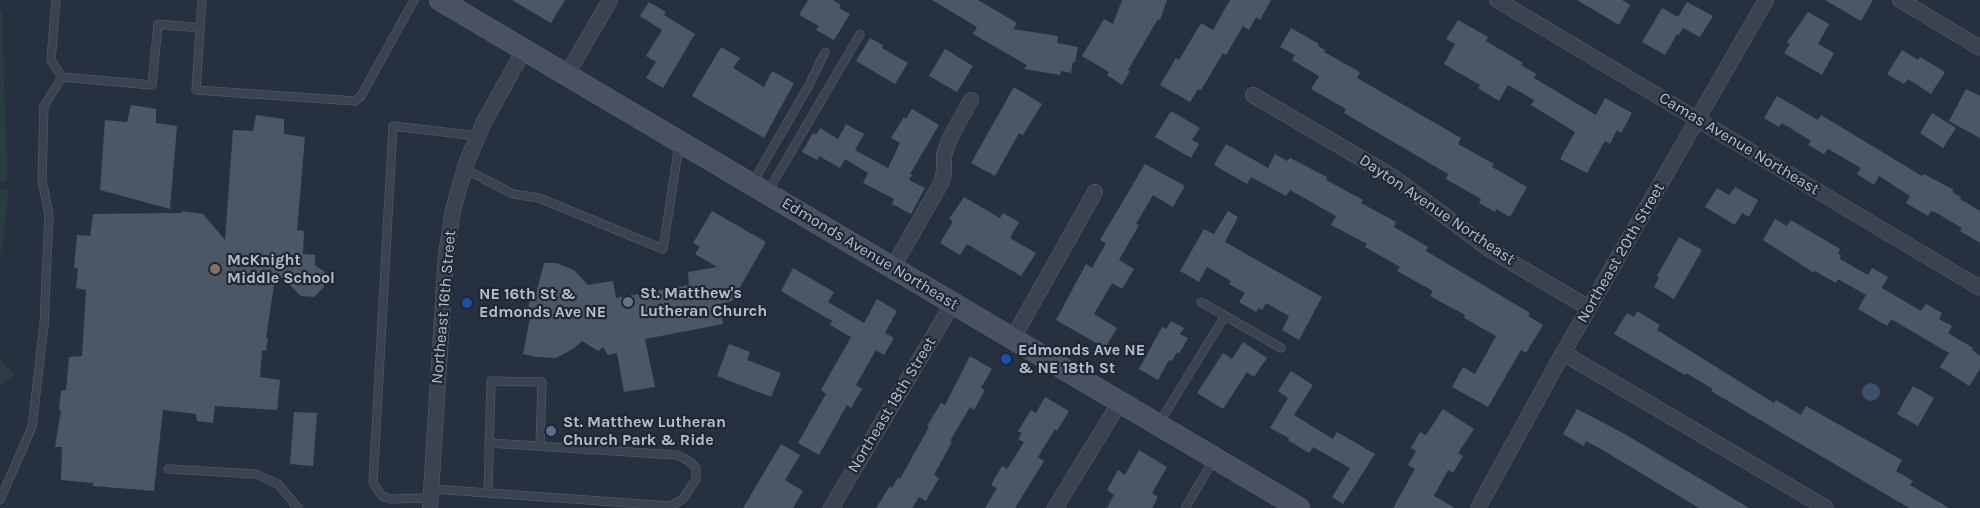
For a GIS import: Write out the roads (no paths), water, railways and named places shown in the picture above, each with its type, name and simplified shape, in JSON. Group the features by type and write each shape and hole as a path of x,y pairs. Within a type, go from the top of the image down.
{"street":[{"name":"Edmonds Avenue Northeast","path":"440,0 1299,508"},
{"path":"567,76 610,0"},
{"name":"Camas Avenue Northeast","path":"1497,0 1980,288"},
{"name":"Northeast 20th Street","path":"1478,508 1563,353 1767,0"},
{"path":"1900,0 1980,48"},
{"name":"Northeast 16th Street","path":"431,498 446,255 453,210 478,136 524,50"},
{"name":"Dayton Avenue Northeast","path":"1253,95 1393,177 1489,249 1589,308"},
{"path":"893,267 941,183 944,172 944,155 950,138 971,100"},
{"path":"1013,338 1095,192"},
{"name":"Northeast 18th Street","path":"831,508 953,303"},
{"path":"1563,353 1826,508"},
{"path":"1055,508 1120,402"}],"lane":[{"path":"56,0 51,60 62,76 152,85 158,24 200,28"},
{"path":"202,0 196,90 355,101 361,96 414,0"},
{"path":"760,189 860,34"},
{"path":"760,189 825,52"},
{"path":"0,500 32,428 44,325 49,215 42,180 44,106 62,76"},
{"path":"478,136 393,126 373,483 382,496 390,499 488,493 670,506 683,499 696,479 696,468 689,461 677,455 489,443"},
{"path":"465,169 513,194 539,198 663,249 679,142"},
{"path":"1202,302 1281,348"},
{"path":"1158,424 1225,316"},
{"path":"488,493 491,381 542,382 540,446"},
{"path":"1185,508 1215,458"},
{"path":"168,469 256,474 278,484 298,508"}],"water":[{"path":"1867,383 1875,383 1880,388 1878,399 1867,401 1862,396 1862,388"}],"place":[{"name":"McKnight Middle School","path":"215,269"},
{"name":"St. Matthew's Lutheran Church","path":"628,302"},
{"name":"NE 16th St & Edmonds Ave NE","path":"467,303"},
{"name":"Edmonds Ave NE & NE 18th St","path":"1006,359"},
{"name":"St. Matthew Lutheran Church Park & Ride","path":"551,431"}]}
